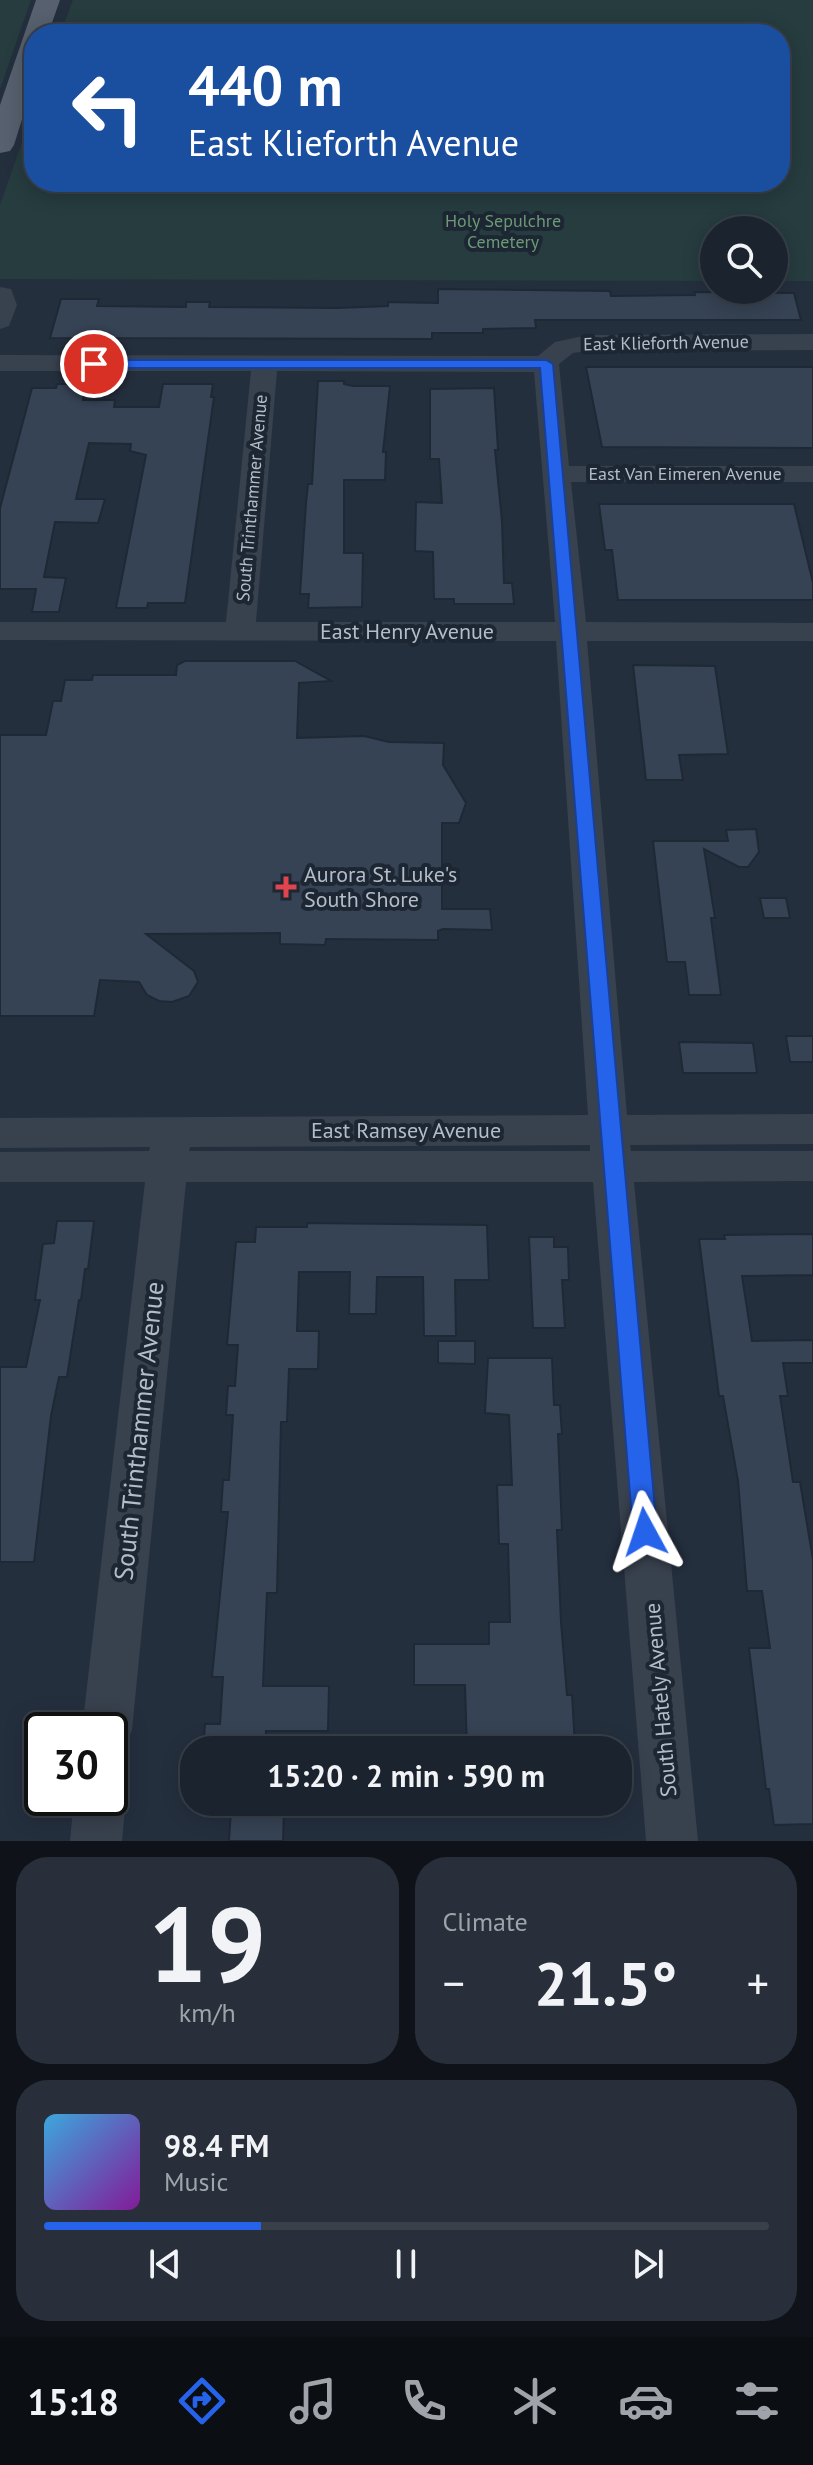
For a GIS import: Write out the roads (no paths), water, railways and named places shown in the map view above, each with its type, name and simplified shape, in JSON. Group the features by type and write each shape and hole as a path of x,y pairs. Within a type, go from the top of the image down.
{"main road":[{"path":"40,23 65,0"},
{"path":"0,145 24,72"}],"street":[{"path":"0,321 4,305 2,294"},
{"name":"East Klieforth Avenue","path":"546,364 552,354 564,346 588,343 813,342"},
{"path":"0,363 546,364"},
{"name":"South Trinthammer Avenue","path":"240,632 265,364"},
{"name":"South Hately Avenue","path":"546,364 672,1841"},
{"name":"East Van Eimeren Avenue","path":"556,474 813,474"},
{"name":"East Henry Avenue","path":"0,631 813,632"},
{"name":"East Ramsey Avenue","path":"611,1148 813,1129"},
{"name":"East Ramsey Avenue","path":"0,1133 170,1149 611,1148 813,1166"},
{"name":"South Trinthammer Avenue","path":"109,1712 170,1149"},
{"name":"East Ramsey Avenue","path":"0,1167 170,1149"},
{"path":"96,1841 98,1816"}],"place":[{"name":"Aurora St. Luke's South Shore","path":"286,887"}],"park label":[{"name":"Holy Sepulchre Cemetery","path":"503,231"}]}
